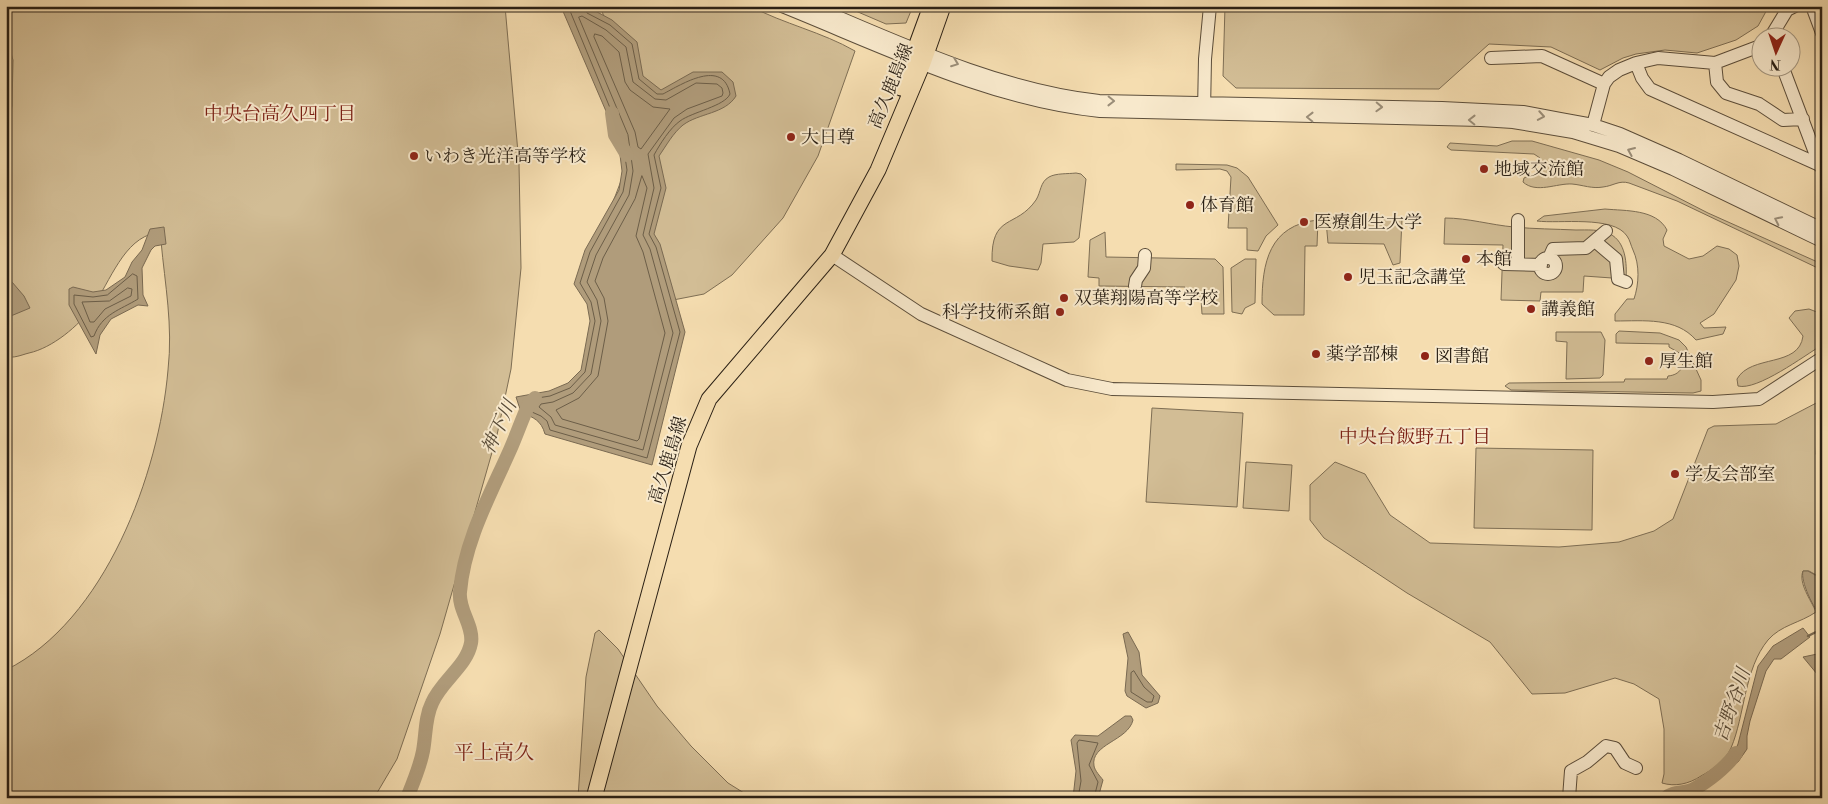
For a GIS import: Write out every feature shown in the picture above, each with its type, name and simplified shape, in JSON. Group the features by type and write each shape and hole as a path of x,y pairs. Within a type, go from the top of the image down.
{"main road":[{"name":"高久鹿島線","path":"919,56 931,6"},
{"name":"高久鹿島線","path":"594,798 689,446 700,418 709,399 832,255 871,180 919,56 943,6"}],"street":[{"path":"782,6 919,56 1006,83 1057,96 1204,109 1482,120 1521,123 1573,132 1619,146 1822,241"},
{"path":"812,6 919,56"},
{"path":"1204,109 1205,59 1210,6"},
{"path":"1776,28 1787,10 1796,6"},
{"path":"1812,6 1822,32"},
{"path":"1593,125 1604,84 1614,73 1636,63 1658,58 1715,63 1750,50"},
{"path":"1491,58 1542,56 1604,84"},
{"path":"1636,63 1642,78 1650,89 1821,166"},
{"path":"1715,63 1717,82 1726,93 1759,104 1783,120 1803,119"},
{"path":"1787,78 1821,166"},
{"path":"1204,109 1451,108 1523,112 1593,125 1679,160 1822,230"},
{"path":"1518,220 1518,264"},
{"path":"1504,264 1545,262 1553,249 1578,250 1586,248 1596,242 1606,231"},
{"path":"1596,242 1616,259 1618,279 1626,282"},
{"path":"832,255 921,314 1067,380 1112,389 1713,402 1759,399 1822,358"},
{"path":"1135,286 1136,280 1144,268 1145,255"},
{"path":"1569,798 1571,771 1606,746 1615,748 1624,763 1636,768"}],"shaded area":[{"path":"6,6 505,6 519,164 521,268 511,369 497,435 440,634 397,759 374,798 6,798 6,670 41,647 72,617 98,581 121,541 139,498 153,454 163,411 170,337 161,241 156,233 135,243 126,252 93,306 73,328 56,341 38,350 14,357 6,356 6,143 12,106 13,60 6,36"},
{"path":"600,6 750,6 829,38 855,51 818,156 783,218 732,275 704,294 668,301 608,215 632,152 606,22"},
{"path":"844,6 913,6 906,23 886,24"},
{"path":"1225,6 1769,6 1758,26 1750,28 1750,31 1736,40 1697,53 1665,50 1636,54 1623,58 1600,70 1551,47 1489,44 1439,89 1236,88 1223,76"},
{"path":"1512,141 1532,141 1599,160 1628,172 1708,213 1822,264 1822,270 1677,201 1629,183 1622,182 1599,187 1566,184 1540,188 1534,187 1523,182 1524,178 1538,172 1541,168 1540,158 1534,154 1451,150 1447,147 1450,143 1497,146"},
{"path":"1176,164 1227,165 1237,168 1248,177 1278,225 1266,236 1258,251 1247,250 1247,228 1228,228 1231,177 1227,171 1220,169 1176,170"},
{"path":"1081,174 1086,179 1079,238 1074,242 1043,244 1041,263 1038,270 1009,266 992,261 993,246 1000,228 1028,209 1036,200 1046,179 1055,175"},
{"path":"1605,209 1640,212 1656,218 1667,230 1663,239 1664,246 1689,259 1703,256 1717,246 1729,249 1737,255 1739,266 1736,280 1714,314 1700,323 1704,328 1726,327 1723,334 1696,340 1679,327 1669,324 1648,321 1615,321 1615,314 1627,299 1634,299 1637,287 1637,262 1627,236 1620,229 1598,223 1537,221 1544,216"},
{"path":"1330,218 1402,219 1400,263 1393,265 1384,244 1328,243 1326,221"},
{"path":"1445,218 1514,227 1606,232 1619,242 1622,248 1626,260 1626,279 1584,276 1583,292 1541,292 1540,301 1501,300 1503,245 1444,244"},
{"path":"1318,220 1317,246 1305,246 1304,315 1274,315 1262,304 1264,274 1272,248 1289,229 1302,223"},
{"path":"1105,232 1106,257 1215,259 1223,267 1224,314 1202,314 1201,299 1185,299 1185,287 1099,286 1099,278 1088,277 1090,240"},
{"path":"1245,259 1256,259 1255,303 1245,308 1242,314 1232,312 1231,268"},
{"path":"1809,309 1822,314 1822,345 1768,378 1746,386 1738,386 1737,379 1744,371 1753,366 1793,353 1800,346 1803,336 1789,318 1795,311"},
{"path":"1619,331 1660,333 1679,340 1686,347 1701,380 1701,391 1693,393 1511,390 1505,386 1509,383 1624,382 1625,379 1667,379 1668,376 1676,374 1681,369 1683,362 1681,354 1669,347 1669,344 1616,343 1616,334"},
{"path":"1556,332 1601,332 1605,340 1603,375 1600,378 1566,379 1567,342 1556,341"},
{"path":"1822,400 1822,431 1817,438 1816,454 1822,467 1822,578 1809,571 1803,571 1802,576 1806,592 1816,612 1785,627 1768,640 1754,664 1749,678 1736,735 1729,752 1710,771 1682,784 1662,783 1664,774 1664,729 1659,699 1634,684 1615,678 1565,693 1532,694 1490,642 1407,593 1324,538 1310,520 1310,485 1335,462 1365,474 1390,515 1430,543 1559,547 1619,542 1654,531 1673,519 1708,429 1714,426 1776,424"},
{"path":"1152,408 1243,413 1237,507 1146,502"},
{"path":"1476,448 1593,450 1592,530 1474,528"},
{"path":"1246,462 1292,465 1289,511 1243,508"},
{"path":"599,630 618,649 657,706 691,746 728,783 752,798 578,798 586,677 595,633"}],"water":[{"path":"565,6 586,6 612,20 637,42 643,76 661,90 693,72 722,72 733,82 736,96 719,110 689,121 679,128 659,156 666,188 654,234 660,244 685,332 652,465 545,434 539,422 521,412 516,397 549,391 568,383 581,370 590,321 587,304 574,284 585,250 619,190 622,171 618,139 562,9"},
{"path":"164,227 166,244 155,246 151,250 142,268 143,295 148,306 138,305 111,319 100,335 96,354 69,305 69,289 73,287 93,292 106,290 125,277 132,262 142,250 150,229"},
{"path":"6,275 24,296 30,308 6,318"},
{"path":"1803,571 1808,571 1822,579 1822,617 1808,595"},
{"path":"1803,628 1810,637 1781,659 1774,659 1766,671 1750,721 1747,749 1738,762 1727,767 1722,764 1731,760 1738,744 1758,666 1773,646"},
{"path":"1128,632 1139,652 1142,675 1160,696 1158,703 1146,708 1127,696 1125,691 1128,658 1123,634"},
{"path":"1822,653 1822,680 1803,657"},
{"path":"1125,716 1131,716 1133,720 1130,727 1103,747 1094,759 1094,766 1103,780 1098,798 1073,798 1076,771 1071,740 1075,735 1098,736"}],"waterway":[{"name":"神下川","path":"612,113 615,135 627,155"},
{"name":"神下川","path":"407,798 422,757 430,708 436,695 464,659 471,643 470,630 461,605 460,592 462,573 472,537 526,410 535,398"},
{"path":"1808,636 1822,629"},
{"name":"吉野谷川","path":"1666,798 1672,794 1692,790 1704,783 1722,769 1736,753"}],"place":[{"name":"大日尊","path":"791,137"},
{"name":"いわき光洋高等学校","path":"414,156"},
{"name":"地域交流館","path":"1484,169"},
{"name":"体育館","path":"1190,205"},
{"name":"医療創生大学","path":"1304,222"},
{"name":"本館","path":"1466,259"},
{"name":"児玉記念講堂","path":"1348,277"},
{"name":"双葉翔陽高等学校","path":"1064,298"},
{"name":"講義館","path":"1531,309"},
{"name":"科学技術系館","path":"1060,312"},
{"name":"薬学部棟","path":"1316,354"},
{"name":"図書館","path":"1425,356"},
{"name":"厚生館","path":"1649,361"},
{"name":"学友会部室","path":"1675,474"}],"district":[{"name":"中央台高久四丁目","path":"280,114"},
{"name":"中央台飯野五丁目","path":"1415,437"},
{"name":"平上高久","path":"494,753"}]}
